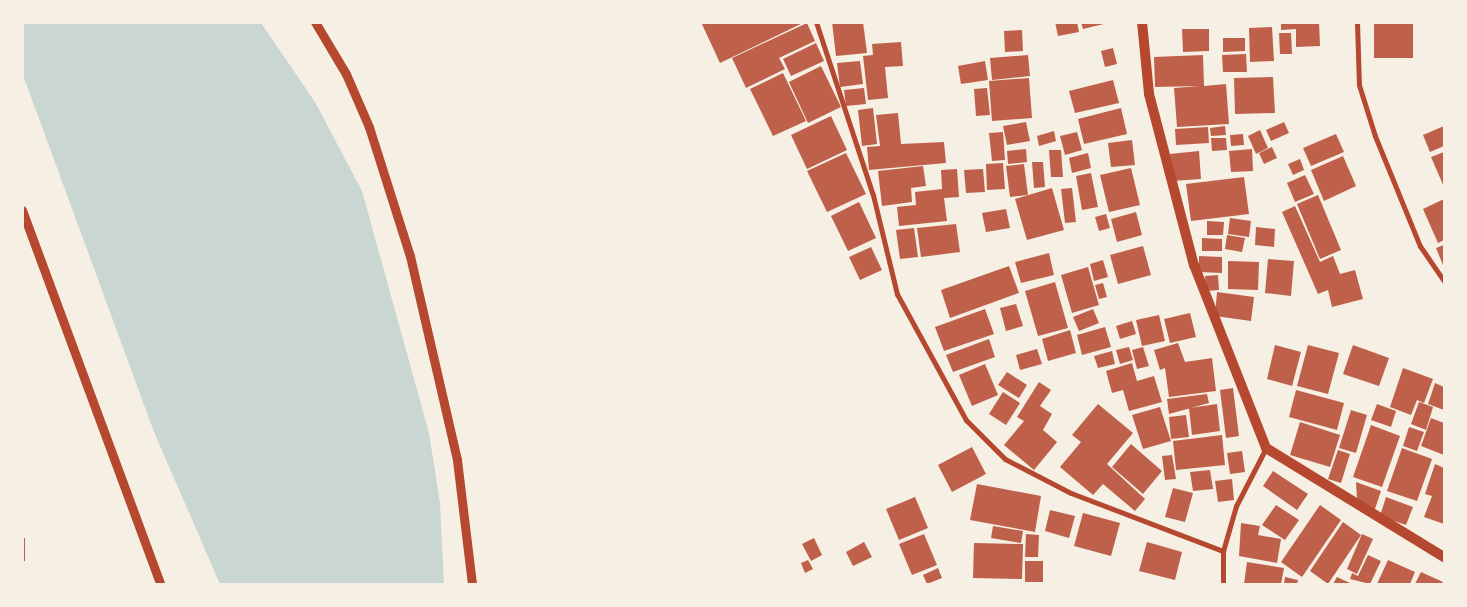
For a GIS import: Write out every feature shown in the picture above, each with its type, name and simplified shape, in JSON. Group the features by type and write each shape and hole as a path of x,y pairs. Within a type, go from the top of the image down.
{"main road":[{"path":"1142,22 1149,94 1194,266 1266,448 1444,557"}],"street":[{"path":"315,22 346,74 369,128 410,256 457,460 472,584"},
{"path":"816,22 873,195 898,294 966,420 1005,459 1072,493 1223,551"},
{"path":"1357,22 1359,85 1376,136 1420,246 1444,281"},
{"path":"22,210 160,584"},
{"path":"1223,584 1223,551 1236,506 1266,448"}],"shaded area":[{"path":"23,22 261,23 315,102 362,191 429,433 440,503 444,584 220,584 154,432 23,75"}],"building":[{"path":"701,22 805,22 720,63"},
{"path":"832,22 863,22 867,53 836,56"},
{"path":"1055,22 1077,22 1079,32 1058,36"},
{"path":"1081,22 1108,22 1108,23 1083,29"},
{"path":"1281,22 1319,22 1320,46 1296,47 1296,29 1281,30"},
{"path":"1374,22 1413,22 1413,58 1374,58"},
{"path":"807,23 815,41 779,58 785,69 746,88 732,58"},
{"path":"1272,27 1274,61 1250,62 1249,28"},
{"path":"1182,29 1209,29 1209,51 1183,52"},
{"path":"1022,30 1023,51 1005,52 1004,31"},
{"path":"1279,33 1291,33 1292,54 1280,54"},
{"path":"1223,38 1245,38 1245,51 1223,52"},
{"path":"901,42 903,66 885,67 888,98 868,100 863,56 873,55 872,44"},
{"path":"816,43 824,61 791,76 783,59"},
{"path":"1113,48 1117,64 1105,67 1101,51"},
{"path":"1246,54 1247,72 1223,72 1222,55"},
{"path":"1028,55 1030,76 992,80 990,58"},
{"path":"1203,55 1204,86 1226,84 1229,124 1177,127 1174,88 1200,86 1155,87 1154,57"},
{"path":"860,61 863,84 840,87 837,63"},
{"path":"985,61 988,80 961,84 958,66"},
{"path":"821,66 841,107 808,123 789,82"},
{"path":"783,73 806,121 773,136 750,89"},
{"path":"1273,77 1275,113 1235,114 1234,78"},
{"path":"1029,78 1032,118 992,121 989,81"},
{"path":"1113,80 1119,103 1075,113 1069,91"},
{"path":"864,88 866,104 846,106 844,90"},
{"path":"987,88 990,115 976,116 974,89"},
{"path":"873,108 877,144 862,146 858,110"},
{"path":"1121,108 1127,134 1084,144 1078,119"},
{"path":"898,113 901,144 944,142 946,163 869,170 867,147 880,146 876,115"},
{"path":"831,116 847,150 807,169 791,135"},
{"path":"1026,122 1030,141 1007,145 1003,126"},
{"path":"1284,122 1289,133 1271,141 1266,130"},
{"path":"1225,126 1226,135 1211,136 1210,128"},
{"path":"1444,126 1444,146 1430,152 1423,135"},
{"path":"1208,127 1209,143 1176,145 1175,129"},
{"path":"1260,130 1268,148 1256,154 1248,136"},
{"path":"1054,131 1056,141 1039,146 1037,136"},
{"path":"1003,132 1005,160 992,161 989,133"},
{"path":"1077,132 1082,150 1065,155 1060,136"},
{"path":"1243,134 1244,145 1231,146 1230,135"},
{"path":"1336,134 1344,152 1311,166 1303,148"},
{"path":"1211,138 1226,138 1227,150 1212,151"},
{"path":"1132,140 1135,165 1111,167 1108,143"},
{"path":"1272,147 1277,158 1264,164 1259,153"},
{"path":"1026,149 1027,162 1008,164 1007,151"},
{"path":"1252,149 1253,171 1231,172 1229,151"},
{"path":"1049,150 1061,150 1063,177 1051,177"},
{"path":"1199,151 1201,179 1172,181 1170,154"},
{"path":"1444,152 1444,187 1431,157"},
{"path":"846,153 866,194 827,212 807,171"},
{"path":"1088,153 1091,168 1072,173 1069,158"},
{"path":"1343,156 1356,186 1324,201 1311,170"},
{"path":"1300,159 1304,170 1293,175 1288,164"},
{"path":"1032,162 1043,162 1045,187 1034,188"},
{"path":"1003,163 1005,189 987,190 986,164"},
{"path":"1024,164 1028,195 1010,197 1006,166"},
{"path":"923,166 926,186 911,188 912,202 882,206 878,171"},
{"path":"1131,168 1140,205 1109,212 1100,175"},
{"path":"957,169 959,197 944,198 947,221 899,226 897,207 916,205 915,192 942,189 941,170"},
{"path":"983,169 985,192 966,193 964,170"},
{"path":"1091,173 1098,207 1082,210 1076,176"},
{"path":"1305,175 1314,194 1295,202 1287,183"},
{"path":"1244,177 1249,214 1191,221 1186,184"},
{"path":"1052,188 1064,230 1027,240 1015,199"},
{"path":"1072,188 1076,222 1065,223 1061,189"},
{"path":"1318,195 1341,250 1320,259 1297,204"},
{"path":"1444,199 1444,240 1438,243 1423,209"},
{"path":"859,202 876,238 848,251 831,216"},
{"path":"1295,206 1320,262 1333,256 1340,274 1355,270 1363,299 1332,307 1328,290 1318,294 1282,212"},
{"path":"1006,209 1010,228 986,232 982,213"},
{"path":"1136,212 1142,235 1117,242 1111,219"},
{"path":"1106,214 1110,228 1099,231 1095,217"},
{"path":"1230,218 1251,221 1249,237 1228,234"},
{"path":"1207,221 1224,222 1223,235 1207,235"},
{"path":"956,224 960,252 921,257 917,228"},
{"path":"1256,227 1275,229 1274,247 1255,245"},
{"path":"914,228 918,257 900,259 896,230"},
{"path":"1227,235 1245,238 1242,252 1225,249"},
{"path":"1202,238 1222,239 1222,251 1202,251"},
{"path":"1444,245 1444,264 1443,265 1436,248"},
{"path":"1143,246 1151,275 1118,284 1110,255"},
{"path":"871,247 882,270 860,280 849,257"},
{"path":"1049,253 1054,275 1021,283 1015,262"},
{"path":"1199,256 1222,257 1222,273 1199,272"},
{"path":"1268,259 1294,261 1291,296 1265,293"},
{"path":"1103,260 1108,277 1094,281 1090,264"},
{"path":"1228,261 1259,262 1258,290 1228,289"},
{"path":"1009,266 1019,293 950,318 941,290"},
{"path":"1088,267 1099,305 1072,313 1061,275"},
{"path":"1218,275 1219,290 1206,291 1205,276"},
{"path":"1055,282 1068,328 1038,336 1025,291"},
{"path":"1103,283 1107,297 1099,299 1095,285"},
{"path":"1217,292 1254,297 1251,321 1215,316"},
{"path":"1016,304 1023,326 1006,331 1000,308"},
{"path":"985,309 994,334 944,351 935,327"},
{"path":"1093,309 1099,323 1079,331 1073,317"},
{"path":"1190,313 1196,337 1170,343 1164,319"},
{"path":"1159,315 1165,341 1142,346 1136,320"},
{"path":"1132,321 1136,334 1120,339 1116,326"},
{"path":"1105,327 1111,347 1082,355 1077,335"},
{"path":"1070,330 1076,353 1048,361 1042,339"},
{"path":"989,339 995,357 953,372 946,355"},
{"path":"1178,343 1185,362 1212,358 1216,391 1169,397 1165,368 1160,370 1154,350"},
{"path":"1275,345 1301,352 1292,386 1267,379"},
{"path":"1308,345 1339,353 1328,394 1297,386"},
{"path":"1353,345 1389,358 1379,386 1343,374"},
{"path":"1129,347 1133,360 1120,364 1116,350"},
{"path":"1143,347 1149,366 1137,369 1132,350"},
{"path":"1037,349 1042,364 1020,370 1016,355"},
{"path":"1112,351 1115,364 1098,368 1094,356"},
{"path":"1132,363 1137,381 1154,376 1162,402 1129,411 1123,390 1112,393 1106,371"},
{"path":"985,364 998,395 972,406 959,375"},
{"path":"1403,368 1433,379 1424,403 1417,400 1411,415 1390,407"},
{"path":"1007,372 1027,385 1019,398 998,385"},
{"path":"1039,382 1051,390 1040,406 1052,414 1043,430 1057,442 1034,470 1004,445 1024,421 1017,417"},
{"path":"1435,383 1444,387 1444,410 1428,404"},
{"path":"1233,388 1239,436 1226,438 1220,390"},
{"path":"1296,390 1344,403 1337,430 1289,417"},
{"path":"1003,392 1020,403 1006,425 989,414"},
{"path":"1207,394 1209,403 1169,414 1167,399"},
{"path":"1419,402 1433,407 1426,430 1411,424"},
{"path":"1098,404 1133,433 1107,464 1145,499 1135,511 1103,484 1093,495 1060,467 1081,442 1072,435"},
{"path":"1217,404 1220,431 1192,435 1189,408"},
{"path":"1377,404 1396,411 1391,427 1371,420"},
{"path":"1160,407 1171,441 1143,449 1132,415"},
{"path":"1351,410 1367,415 1356,453 1339,448"},
{"path":"1186,415 1189,437 1171,439 1169,417"},
{"path":"1431,418 1444,423 1444,455 1421,446"},
{"path":"1300,422 1340,435 1330,467 1290,455"},
{"path":"1371,425 1400,436 1382,487 1353,477"},
{"path":"1409,427 1424,432 1417,451 1403,446"},
{"path":"1222,435 1225,465 1176,470 1173,441"},
{"path":"1131,444 1162,471 1143,494 1112,467"},
{"path":"972,447 986,474 952,492 938,465"},
{"path":"1402,448 1432,459 1417,501 1387,491"},
{"path":"1338,450 1350,454 1341,483 1328,479"},
{"path":"1242,451 1245,472 1230,474 1227,453"},
{"path":"1172,455 1176,479 1165,480 1162,456"},
{"path":"1435,464 1444,468 1444,524 1424,517 1432,496 1425,494"},
{"path":"1210,470 1213,489 1193,491 1190,472"},
{"path":"1273,471 1308,494 1297,510 1263,486"},
{"path":"1232,479 1234,500 1218,502 1215,481"},
{"path":"1356,482 1381,491 1374,512 1357,500"},
{"path":"977,484 1041,496 1035,532 970,520"},
{"path":"1173,488 1193,493 1185,522 1165,517"},
{"path":"915,497 928,528 899,540 886,509"},
{"path":"1386,497 1413,507 1406,525 1380,516"},
{"path":"1276,505 1299,520 1285,540 1262,525"},
{"path":"1320,505 1341,520 1302,577 1281,562"},
{"path":"1050,510 1075,516 1069,538 1045,531"},
{"path":"1083,513 1120,523 1111,556 1074,546"},
{"path":"1343,522 1361,535 1328,584 1310,571"},
{"path":"1241,523 1260,526 1258,535 1281,539 1277,563 1239,556"},
{"path":"993,526 1023,531 1021,543 991,538"},
{"path":"924,534 937,565 912,575 899,544"},
{"path":"1026,534 1039,535 1038,557 1025,557"},
{"path":"1362,534 1373,539 1357,574 1347,569"},
{"path":"22,538 25,538 25,561 22,561"},
{"path":"814,538 822,555 811,561 802,544"},
{"path":"864,542 872,557 853,566 846,552"},
{"path":"1147,542 1182,552 1175,580 1139,571"},
{"path":"974,543 1023,544 1022,579 973,578"},
{"path":"1368,555 1381,561 1370,584 1350,579 1352,573 1358,576"},
{"path":"808,560 813,569 805,573 801,563"},
{"path":"1388,560 1415,572 1410,584 1377,584"},
{"path":"1025,561 1043,561 1043,582 1025,582"},
{"path":"1247,562 1284,568 1281,584 1244,584"},
{"path":"938,568 942,578 927,584 923,575"},
{"path":"1421,572 1443,582 1442,584 1415,584"},
{"path":"1285,577 1298,580 1297,584 1284,584"},
{"path":"1337,577 1352,584 1333,584"}]}
